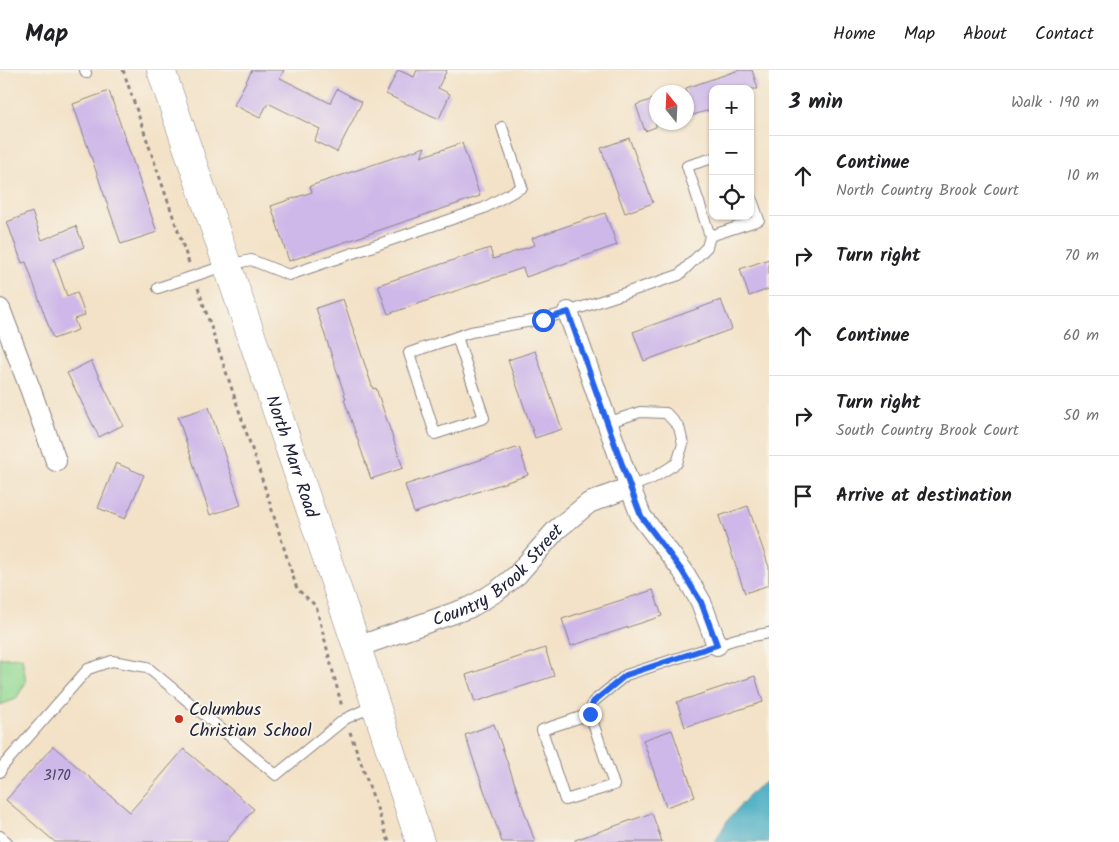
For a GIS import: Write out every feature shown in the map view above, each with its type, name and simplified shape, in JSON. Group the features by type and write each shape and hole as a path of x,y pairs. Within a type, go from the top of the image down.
{"street":[{"name":"North Marr Road","path":"161,70 357,647 420,842"},
{"path":"0,309 56,462"},
{"path":"568,312 641,516 682,571 701,602 717,645"},
{"name":"Country Brook Street","path":"357,647 471,607 497,591 517,575 556,530 588,503 630,487"}],"lane":[{"path":"158,288 227,265 251,260 290,275 484,208 522,187 502,128"},
{"path":"457,337 484,418 435,434 409,353 471,332 543,320 679,275 707,247 710,236 687,166 709,159"},
{"path":"710,236 759,220 754,206"},
{"path":"607,423 640,412 666,413 679,427 683,444 677,463 653,478 630,487"},
{"path":"590,714 542,730 565,800 614,785 590,714 593,702 626,675 736,639 769,633"},
{"path":"0,772 2,767 88,669 112,661 147,668 276,775 345,719 375,705"},
{"path":"0,836 7,842"}],"path":[{"path":"123,70 265,488 297,589 316,606 345,719 389,842"}],"green space":[{"path":"0,656 2,658 22,657 26,682 16,699 0,705"}],"water":[{"path":"769,779 769,842 715,842 727,821 752,792"}],"building":[{"path":"252,70 284,70 280,78 330,103 337,89 362,102 337,152 314,141 320,129 268,103 260,118 234,105"},
{"path":"398,70 414,77 417,70 447,70 438,88 450,94 439,119 386,94"},
{"path":"739,70 752,70 758,89 754,89 754,85 709,85 709,110 694,115 694,85"},
{"path":"109,91 157,232 121,244 73,104"},
{"path":"649,100 649,130 645,131 636,105"},
{"path":"629,138 653,203 625,213 601,148"},
{"path":"462,143 480,196 289,261 271,206 312,192 310,186 425,147 421,157"},
{"path":"32,212 42,240 76,226 84,247 54,259 67,296 77,292 85,315 74,319 78,330 53,339 26,262 22,263 7,222"},
{"path":"605,213 617,245 526,277 523,268 388,314 378,285 490,248 493,259 535,245 532,238"},
{"path":"769,259 769,289 749,296 740,269"},
{"path":"343,299 373,389 376,388 403,468 371,479 316,308"},
{"path":"721,300 732,329 644,361 633,332"},
{"path":"535,351 562,429 535,438 508,360"},
{"path":"91,361 123,425 99,437 67,373"},
{"path":"209,407 241,505 210,515 178,417"},
{"path":"519,447 528,475 414,513 405,485"},
{"path":"116,463 144,475 125,519 98,508"},
{"path":"748,506 769,567 769,585 745,593 719,516"},
{"path":"653,590 662,616 571,646 562,619"},
{"path":"545,648 554,676 475,702 466,675"},
{"path":"755,676 763,702 685,727 677,702"},
{"path":"494,724 535,842 502,842 465,735"},
{"path":"672,730 695,797 666,807 643,740"},
{"name":"Columbus Christian School","path":"53,746 130,812 184,749 254,809 226,842 55,842 6,800"},
{"path":"652,813 662,842 575,842 575,840"}],"place":[{"name":"Columbus Christian School","path":"179,719"}],"route":[{"path":"543,320 568,312 641,516 682,571 701,602 717,645 626,675 593,702 590,714"}]}
